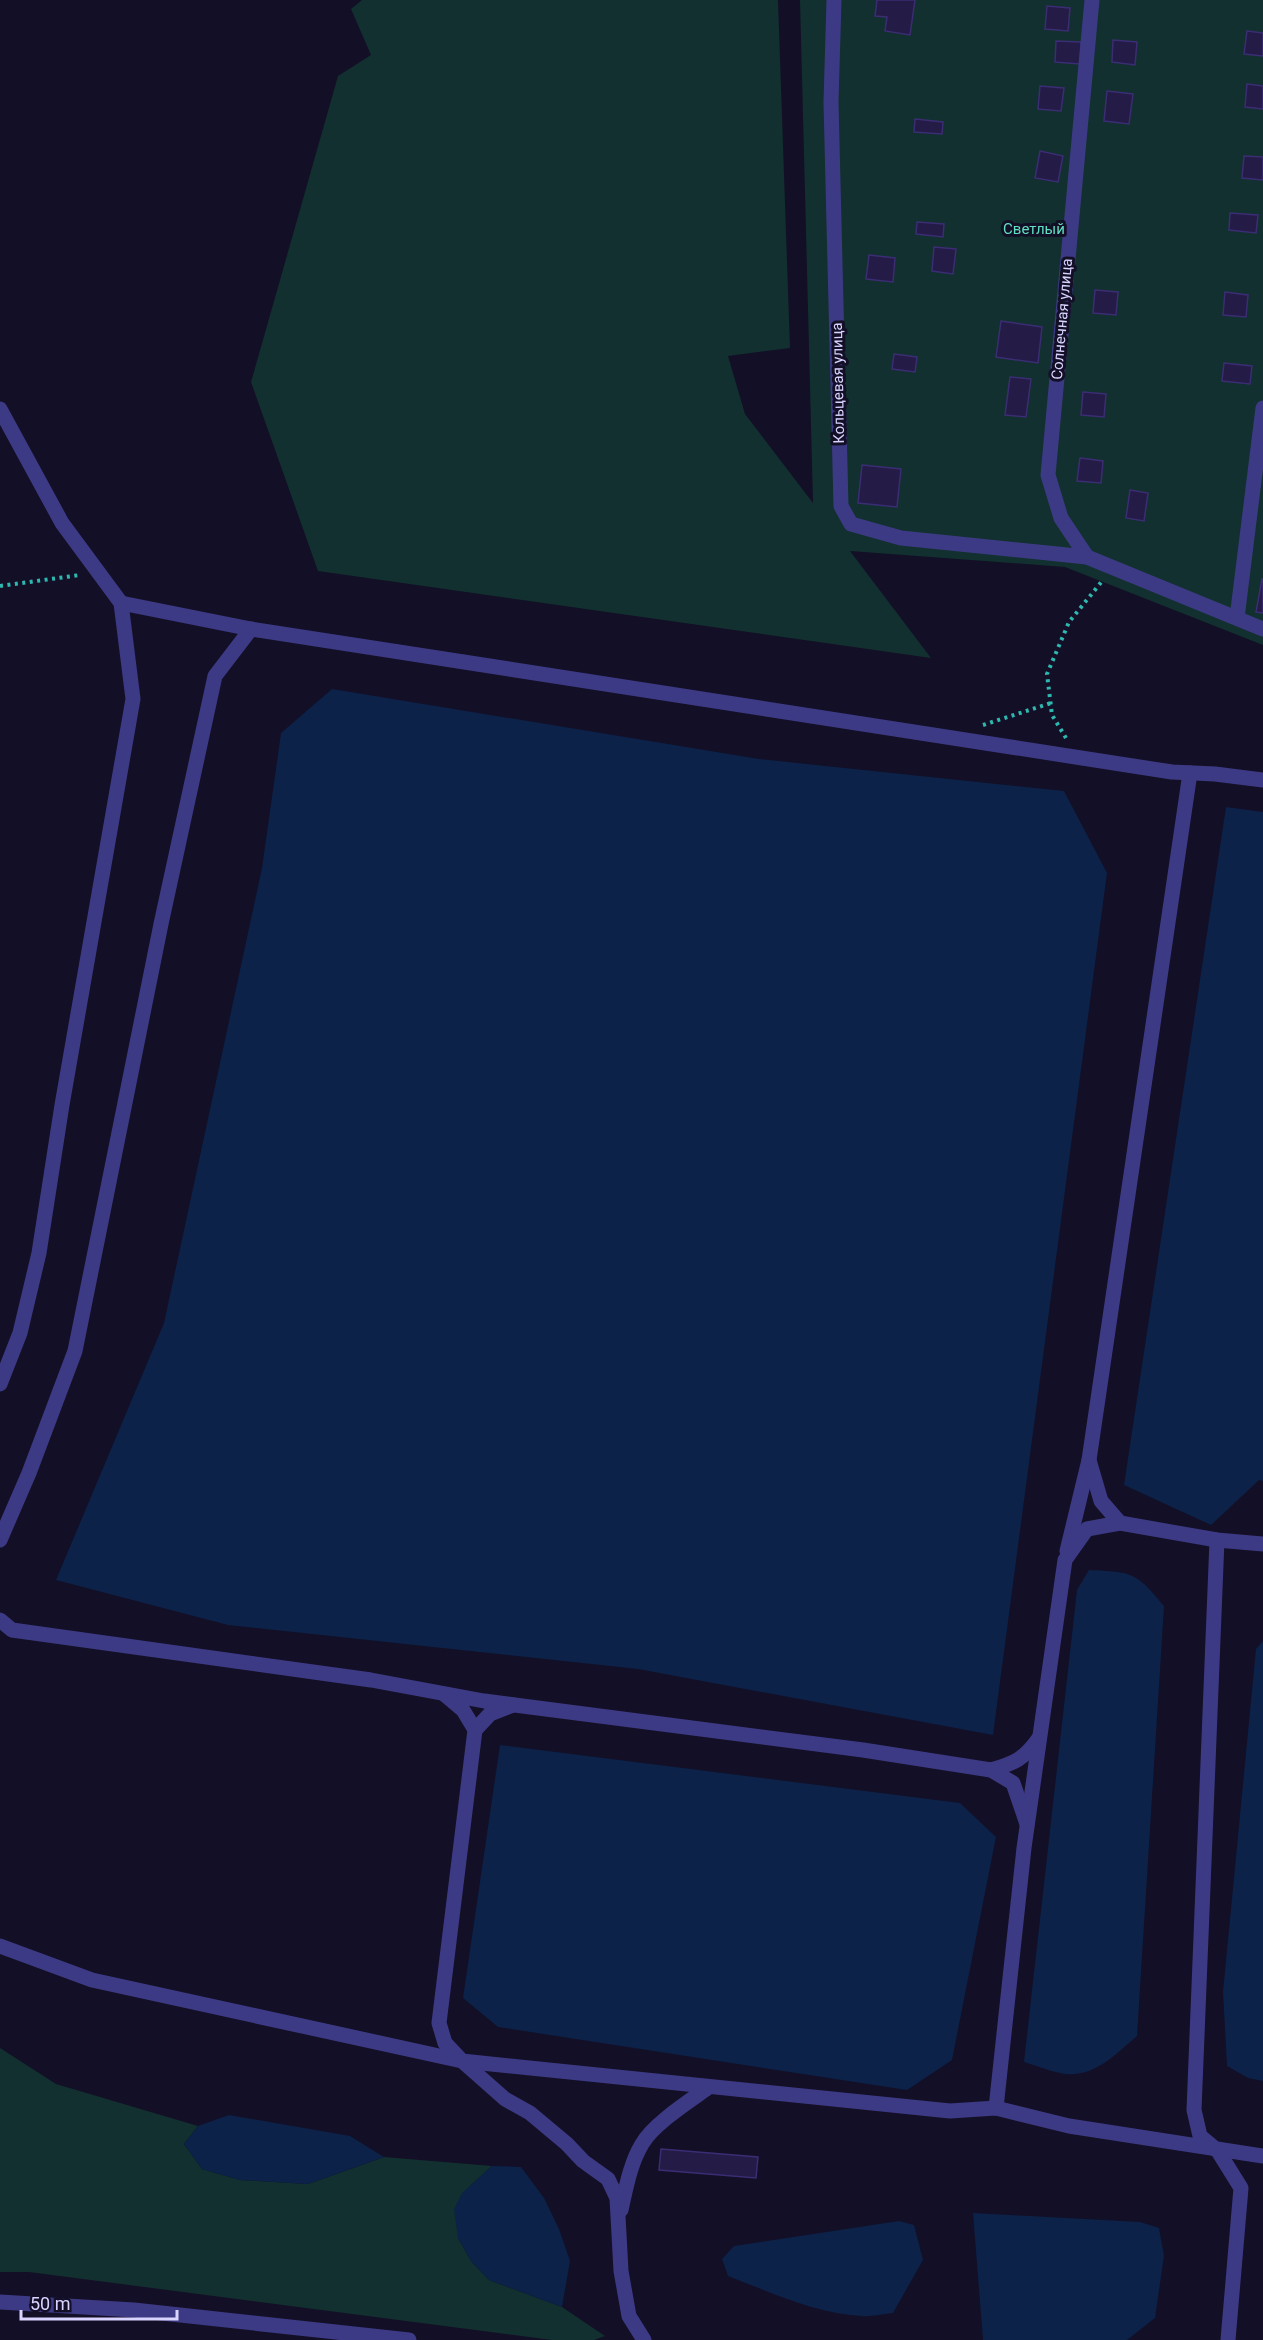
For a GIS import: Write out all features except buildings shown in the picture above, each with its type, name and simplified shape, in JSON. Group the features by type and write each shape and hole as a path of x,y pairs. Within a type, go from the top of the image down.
{"street":[{"name":"Кольцевая улица","path":"834,0 831,102 841,506 851,524 901,538 1087,557 1263,629"},
{"name":"Солнечная улица","path":"1087,557 1061,518 1048,475 1092,0"},
{"path":"1237,618 1263,408"},
{"path":"0,410 62,523 121,603 133,699 62,1105 39,1253 20,1333 0,1384"},
{"path":"121,603 250,628 1078,758 1263,780"},
{"path":"1,1533 30,1473 75,1351 161,924 215,676 250,628"},
{"path":"996,2108 1028,1824 1065,1560 1089,1460 1190,773"},
{"path":"1089,1460 1101,1501 1120,1523"},
{"path":"1065,1560 1087,1529 1120,1523 1218,1540 1263,1544"},
{"path":"1218,1540 1194,2110 1200,2136 1218,2151 1241,2188 1228,2340"},
{"path":"0,1620 12,1630 371,1680 513,1705 862,1750 991,1770 1013,1783 1028,1824"},
{"path":"442,1693 463,1710 475,1730"},
{"path":"513,1705 490,1714 475,1730 439,2023 445,2043 462,2061 505,2098 530,2113 567,2144 583,2161 608,2180 617,2198 621,2271 629,2316 645,2340"},
{"path":"991,1770 1016,1763 1030,1751 1040,1737"},
{"path":"0,1946 92,1980 462,2061 950,2111 996,2108 1069,2126 1218,2151 1263,2156"},
{"path":"618,2221 631,2169 643,2142 673,2113 709,2086"},
{"path":"0,2302 134,2310 409,2340"}],"path":[{"path":"1078,758 1052,715 1047,674 1069,622 1113,567"},
{"path":"0,586 99,573"},
{"path":"976,727 1051,704"}],"green space":[{"name":"Светлый","path":"362,0 778,0 790,348 728,356 745,414 813,503 800,0 1263,0 1263,645 1065,567 850,551 931,658 318,571 251,382 338,76 371,55 351,9"},
{"path":"0,2048 56,2084 198,2126 184,2144 202,2169 240,2180 308,2184 384,2157 492,2166 470,2186 458,2238 471,2261 489,2280 562,2307 605,2336 594,2340 552,2340 29,2272 0,2272"}],"water":[{"path":"332,689 759,759 1064,791 1107,873 993,1735 638,1669 228,1625 56,1580 164,1323 262,868 281,733"},
{"path":"1226,807 1263,812 1263,1481 1259,1480 1211,1525 1124,1485"},
{"path":"1089,1570 1125,1573 1132,1576 1147,1586 1164,1606 1137,2036 1113,2057 1095,2068 1076,2074 1065,2074 1024,2062 1077,1590"},
{"path":"1263,1641 1263,2081 1248,2078 1227,2066 1223,1992 1256,1649"},
{"path":"500,1745 960,1803 996,1837 952,2060 907,2090 498,2027 463,1998"},
{"path":"229,2115 350,2136 384,2157 308,2184 240,2180 202,2169 184,2144 198,2126"},
{"path":"492,2166 521,2167 544,2198 559,2229 570,2261 562,2307 489,2280 471,2261 458,2238 454,2209 462,2193"},
{"path":"973,2213 1140,2222 1159,2228 1164,2256 1155,2318 1127,2340 983,2340"},
{"path":"899,2221 914,2225 923,2260 893,2313 861,2316 809,2306 728,2276 722,2259 734,2246"}]}
